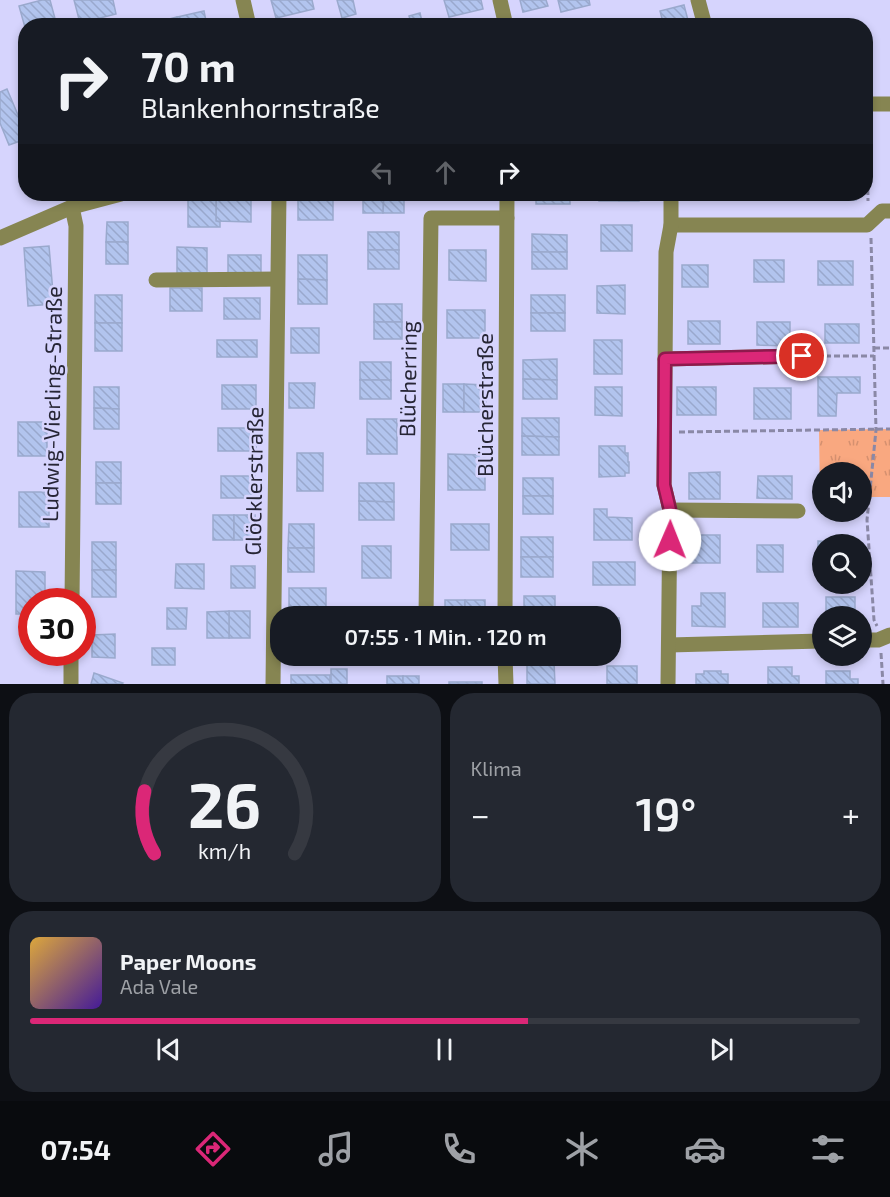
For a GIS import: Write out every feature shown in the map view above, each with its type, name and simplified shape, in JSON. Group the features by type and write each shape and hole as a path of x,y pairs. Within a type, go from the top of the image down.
{"street":[{"path":"243,0 247,18"},
{"path":"500,0 504,18"},
{"path":"698,0 703,18"},
{"path":"873,104 890,104"},
{"path":"0,238 72,207 95,201"},
{"name":"Glöcklerstraße","path":"273,684 279,201"},
{"name":"Blücherstraße","path":"505,606 507,201"},
{"path":"668,684 670,510 664,485 664,432 666,252 670,225 670,201"},
{"name":"Ludwig-Vierling-Straße","path":"72,207 76,226 72,588"},
{"path":"670,225 867,225 882,212 890,211"},
{"name":"Blücherring","path":"426,606 431,218 507,218"},
{"path":"156,280 277,279"},
{"path":"665,359 802,356"},
{"path":"670,510 798,512"},
{"path":"669,645 812,641"},
{"path":"71,666 71,684"},
{"path":"505,666 506,684"}],"path":[{"path":"868,201 871,221 876,430 867,520 874,620 883,638 880,651 883,684"},
{"path":"874,348 890,348"},
{"path":"802,356 874,356"},
{"path":"664,432 890,429"}],"green space":[{"path":"890,429 890,497 872,497 872,462 819,462 819,430"}],"building":[{"path":"50,0 55,18 22,18 19,6"},
{"path":"74,0 113,0 116,14 100,18 79,18"},
{"path":"271,0 312,0 314,9 276,18"},
{"path":"337,0 353,0 356,14 342,18"},
{"path":"444,0 481,0 483,9 449,17"},
{"path":"520,0 546,0 548,6 523,12"},
{"path":"558,0 589,0 590,5 561,12"},
{"path":"684,5 687,18 662,18 660,11"},
{"path":"204,11 205,18 177,18"},
{"path":"420,13 421,18 410,18 409,16"},
{"path":"7,89 18,115 18,142 9,145 0,123 0,92"},
{"path":"188,201 216,201 216,221 220,222 220,227 188,227"},
{"path":"216,201 251,201 251,222 216,221"},
{"path":"298,201 333,201 333,220 298,220"},
{"path":"363,201 384,201 383,213 363,213"},
{"path":"384,201 404,201 404,213 383,213"},
{"path":"536,201 570,201 570,204 536,204"},
{"path":"107,222 128,222 128,242 106,242"},
{"path":"601,225 632,225 632,251 601,251"},
{"path":"368,232 399,232 399,250 368,250"},
{"path":"532,234 567,235 567,252 532,252"},
{"path":"106,242 128,242 128,264 106,264"},
{"path":"49,246 54,304 28,306 24,248"},
{"path":"177,247 207,248 207,273 177,273"},
{"path":"368,250 399,250 399,269 368,269"},
{"path":"449,250 486,250 486,281 449,280"},
{"path":"532,252 567,252 567,269 532,269"},
{"path":"228,255 261,255 261,276 228,276"},
{"path":"298,255 327,255 327,280 298,279"},
{"path":"754,260 784,260 784,282 754,282"},
{"path":"818,261 853,261 853,285 818,285"},
{"path":"682,265 708,265 708,287 682,287"},
{"path":"298,279 327,280 327,304 298,304"},
{"path":"625,285 625,314 597,313 597,286"},
{"path":"170,288 202,288 202,311 170,311"},
{"path":"95,295 122,295 122,323 95,323"},
{"path":"531,295 565,295 565,313 531,313"},
{"path":"224,298 260,298 260,319 224,319"},
{"path":"374,304 402,304 402,322 374,322"},
{"path":"447,310 485,310 485,338 447,338"},
{"path":"531,313 565,313 565,331 531,331"},
{"path":"688,321 720,321 720,344 688,344"},
{"path":"374,322 402,322 402,339 374,339"},
{"path":"757,322 790,322 790,346 757,345"},
{"path":"95,323 122,323 122,351 95,351"},
{"path":"825,324 859,324 859,343 825,343"},
{"path":"291,328 319,328 319,353 291,353"},
{"path":"217,340 257,340 257,357 217,357"},
{"path":"594,340 622,340 622,374 594,374"},
{"path":"557,359 557,380 523,379 523,360"},
{"path":"360,362 391,362 391,380 360,380"},
{"path":"818,377 860,377 860,393 837,393 836,416 818,416"},
{"path":"523,379 557,380 557,399 523,399"},
{"path":"360,380 391,380 391,399 360,399"},
{"path":"289,383 315,383 314,408 289,408"},
{"path":"443,384 464,384 464,412 443,412"},
{"path":"464,384 486,385 486,412 464,412"},
{"path":"222,385 256,385 256,409 222,409"},
{"path":"94,387 119,387 119,409 94,408"},
{"path":"595,387 622,387 622,416 595,415"},
{"path":"677,387 716,387 716,415 677,415"},
{"path":"754,388 791,388 791,419 754,419"},
{"path":"94,408 119,409 119,429 94,429"},
{"path":"522,418 559,418 559,437 522,436"},
{"path":"367,419 397,419 397,454 367,454"},
{"path":"18,422 47,422 47,456 18,456"},
{"path":"218,428 256,428 256,451 218,451"},
{"path":"522,436 559,437 559,455 522,455"},
{"path":"599,446 625,446 625,453 628,453 629,473 625,473 625,476 599,477"},
{"path":"297,453 323,453 323,491 297,491"},
{"path":"448,454 485,455 485,490 448,490"},
{"path":"96,462 121,462 121,483 96,483"},
{"path":"720,472 720,499 689,499 689,473"},
{"path":"221,476 255,476 255,498 221,498"},
{"path":"758,476 792,476 792,499 757,498"},
{"path":"523,478 553,478 553,496 523,496"},
{"path":"96,483 121,483 121,504 96,504"},
{"path":"359,483 394,483 394,502 359,501"},
{"path":"19,492 49,492 49,527 19,527"},
{"path":"523,496 553,496 553,514 523,514"},
{"path":"359,501 394,502 394,520 359,520"},
{"path":"594,509 607,509 607,517 632,518 632,540 594,540"},
{"path":"213,515 234,515 234,540 213,540"},
{"path":"234,515 255,515 255,540 234,540"},
{"path":"289,524 314,524 314,548 288,548"},
{"path":"451,524 489,524 489,550 451,550"},
{"path":"690,535 720,535 720,563 690,563"},
{"path":"521,537 553,537 553,557 521,557"},
{"path":"92,542 116,542 116,570 92,570"},
{"path":"757,545 783,545 783,572 757,572"},
{"path":"362,546 391,546 391,578 362,578"},
{"path":"288,548 314,548 314,572 288,572"},
{"path":"521,557 553,557 553,577 521,577"},
{"path":"593,562 635,562 635,585 593,585"},
{"path":"176,564 204,564 204,589 175,588"},
{"path":"231,566 255,566 255,588 231,588"},
{"path":"92,570 116,570 116,597 96,597 96,588 92,588"},
{"path":"16,571 45,572 45,588 18,588 18,614 16,614"},
{"path":"289,588 326,588 326,606 289,606"},
{"path":"701,593 725,593 725,627 692,626 692,606 701,606"},
{"path":"524,596 555,596 555,606 524,606"},
{"path":"826,597 855,597 855,606 826,606"},
{"path":"445,600 465,600 465,606 445,606"},
{"path":"465,600 485,600 485,606 465,606"},
{"path":"763,603 798,603 798,627 763,627"},
{"path":"167,608 187,608 186,629 167,629"},
{"path":"229,611 250,611 250,638 229,638"},
{"path":"229,611 229,638 207,638 207,612"},
{"path":"115,634 115,658 96,657 96,635"},
{"path":"152,648 175,648 175,665 152,665"},
{"path":"527,666 554,666 555,684 527,684"},
{"path":"607,666 637,666 637,684 607,684"},
{"path":"768,667 792,667 792,676 799,676 799,684 768,684"},
{"path":"331,669 347,669 347,684 331,684"},
{"path":"704,671 721,671 721,674 728,674 728,684 696,684 696,674 704,674"},
{"path":"826,671 850,671 850,679 858,679 858,684 826,684"},
{"path":"94,673 123,683 91,684"},
{"path":"291,675 330,675 330,684 291,684"},
{"path":"387,676 403,676 403,684 387,684"},
{"path":"403,676 419,676 419,684 403,684"},
{"path":"449,682 482,682 482,684 449,684"}],"route":[{"path":"670,540 670,510 664,485 665,359 802,356"}]}
